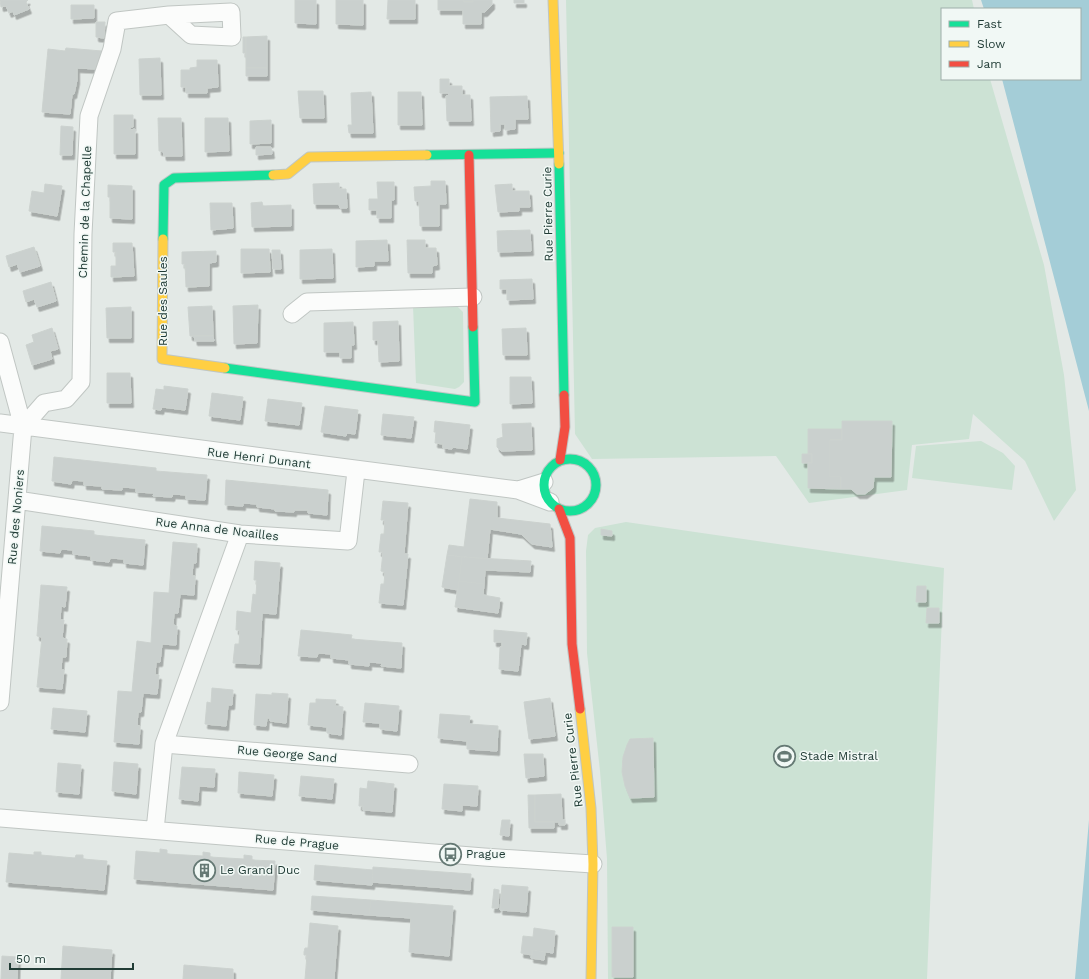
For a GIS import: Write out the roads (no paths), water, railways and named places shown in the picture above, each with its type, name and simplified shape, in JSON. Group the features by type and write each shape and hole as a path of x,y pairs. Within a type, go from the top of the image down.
{"street":[{"name":"Rue Pierre Curie","path":"553,0 559,153 565,427 560,460"},
{"name":"Chemin de la Chapelle","path":"23,427 44,403 66,400 81,382 83,234 89,116 112,49 117,21 169,15"},
{"name":"Rue des Saules","path":"469,155 475,402 162,359 164,185 174,178 288,174 309,157 559,153"},
{"path":"292,314 307,302 473,297"},
{"name":"Rue des Noniers","path":"0,342 23,427 0,702"},
{"name":"Rue Henri Dunant","path":"0,423 356,471 518,490 555,506"},
{"name":"Rue Pierre Curie","path":"565,427 578,460"},
{"path":"560,460 578,460 586,464 596,479 594,496 589,503 582,508 567,511 555,506 546,496 544,482 549,469 560,460"},
{"name":"Rue Anna de Noailles","path":"17,500 240,534 348,541 356,471"},
{"name":"Rue Henri Dunant","path":"518,490 544,482"},
{"name":"Rue Pierre Curie","path":"555,506 570,538"},
{"name":"Rue Pierre Curie","path":"582,508 570,538 572,644 591,808 593,864 591,979"},
{"path":"155,830 164,744 240,534"},
{"name":"Rue George Sand","path":"164,744 409,764"},
{"name":"Rue de Prague","path":"0,818 470,856 593,864"}],"water":[{"path":"981,0 1089,0 1089,411 1002,80 1081,80 1081,8 984,8"},
{"path":"1089,820 1089,979 1075,979"}],"place":[{"name":"Stade Mistral","path":"785,756"},
{"name":"Prague","path":"450,854"},
{"name":"Le Grand Duc","path":"205,870"}]}
